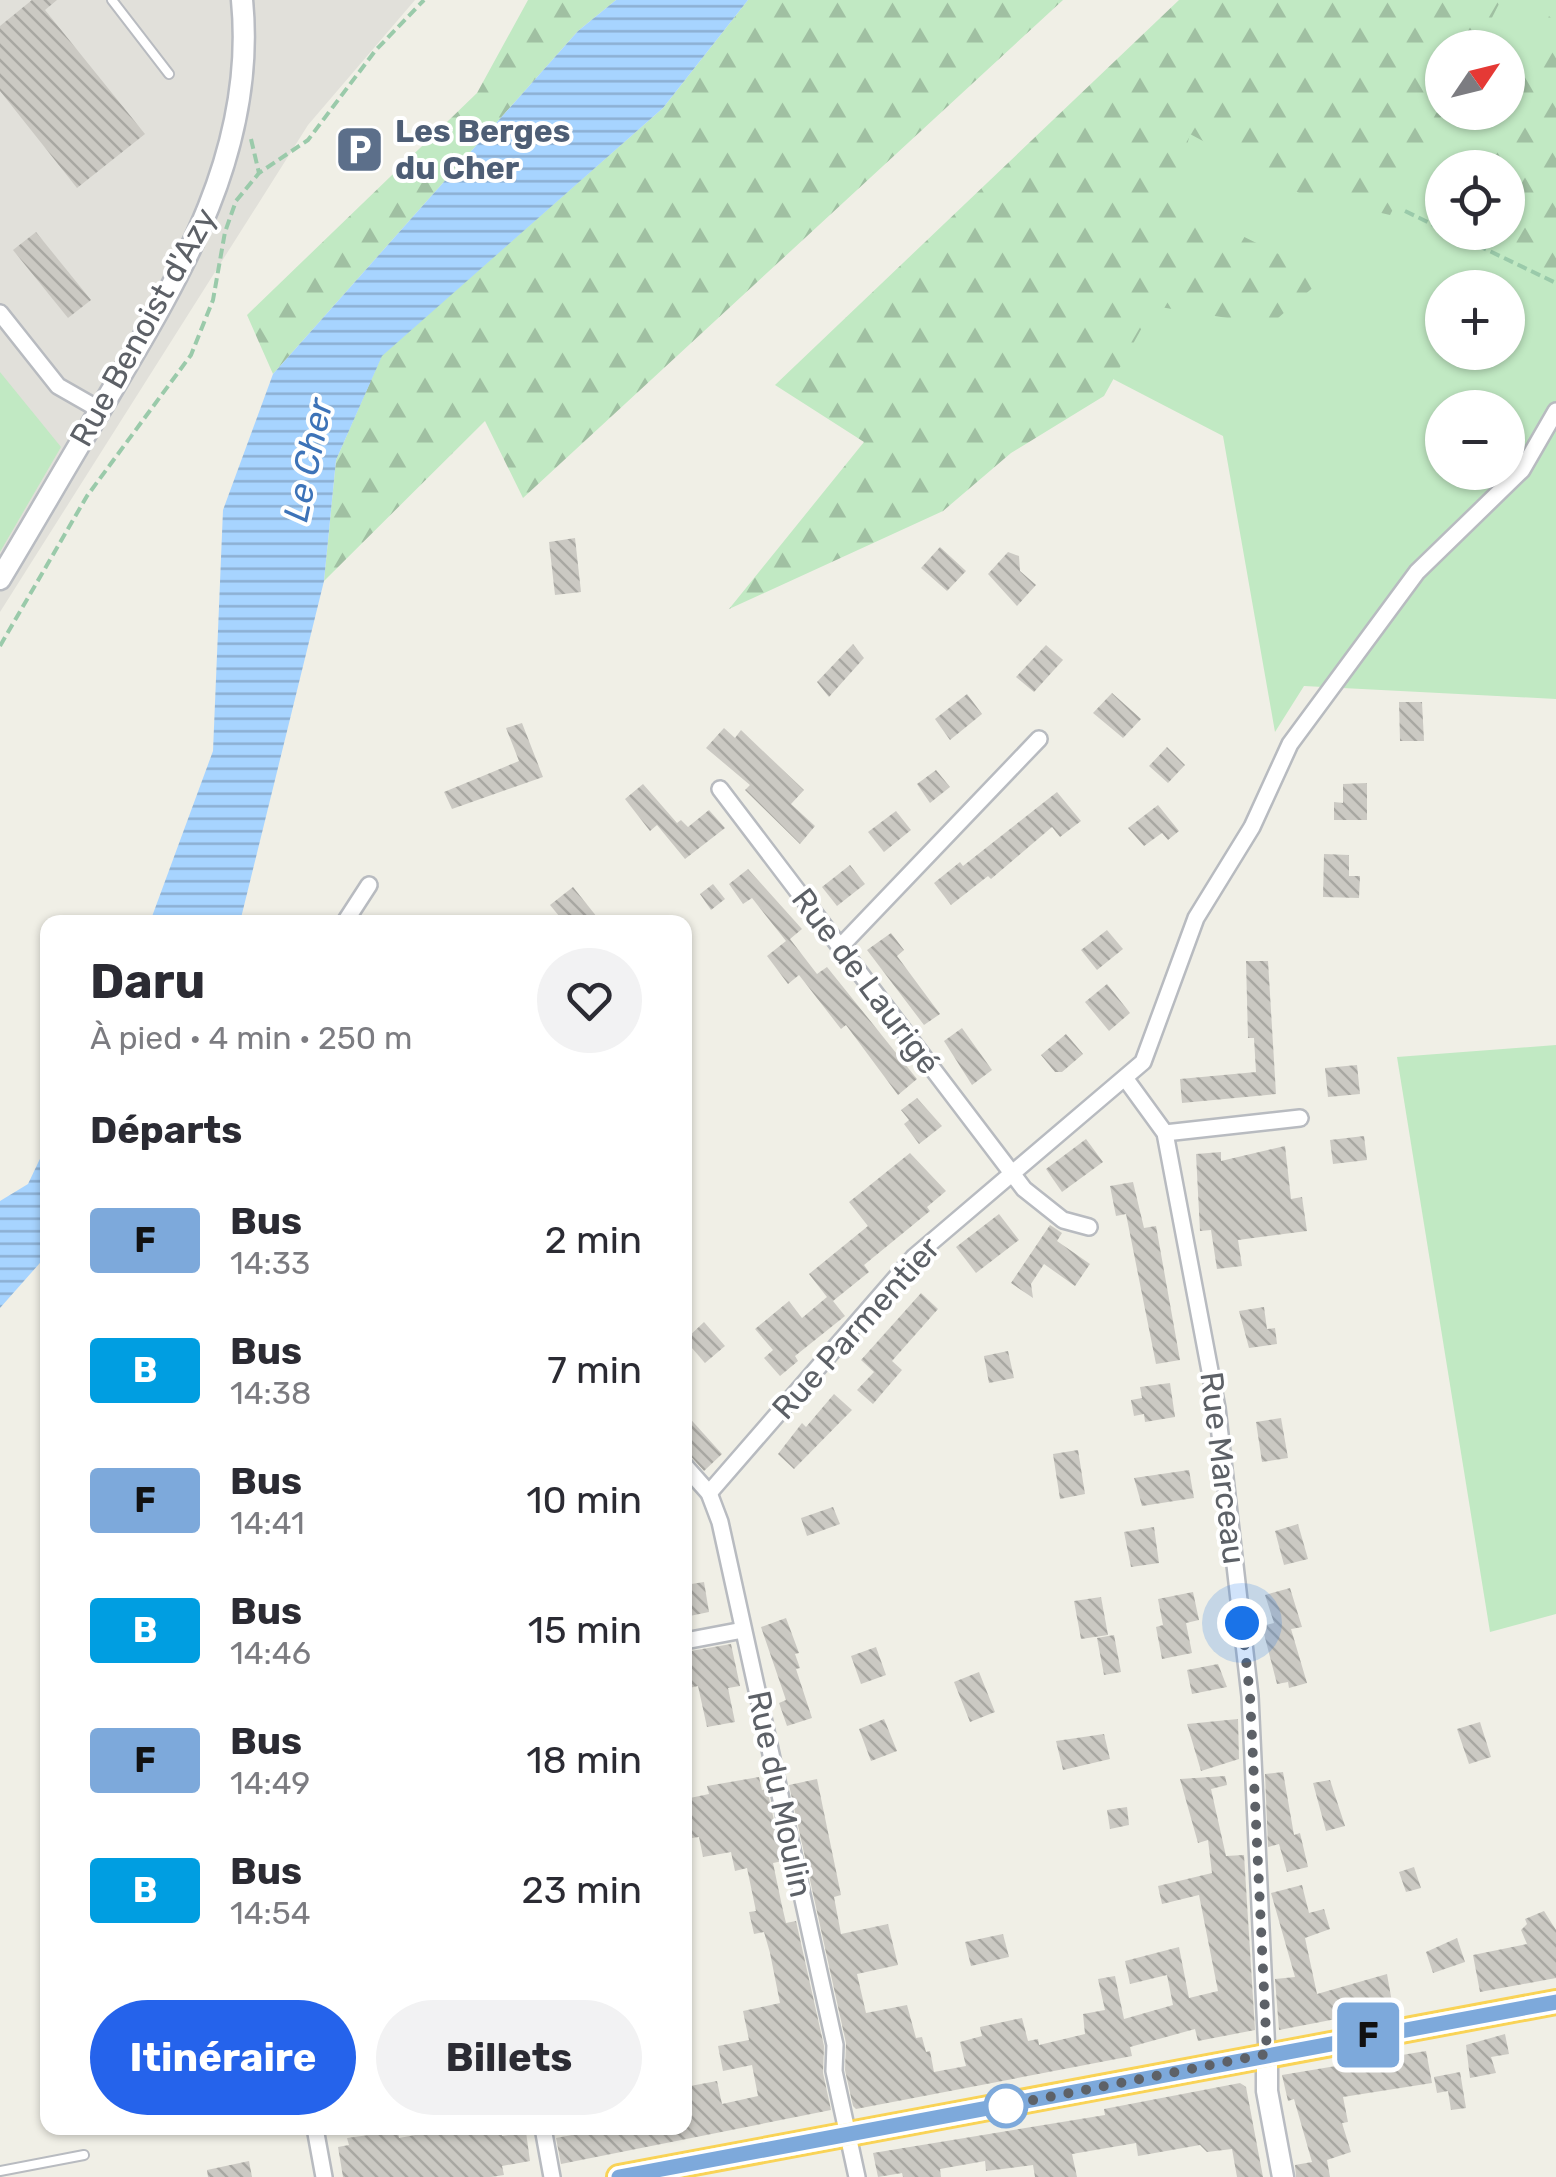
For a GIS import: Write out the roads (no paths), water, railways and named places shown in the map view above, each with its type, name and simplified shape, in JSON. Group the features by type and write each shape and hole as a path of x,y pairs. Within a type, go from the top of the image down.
{"main road":[{"path":"619,2177 703,2169 849,2133 1556,2002"}],"street":[{"name":"Rue Benoist d'Azy","path":"0,580 186,260 213,200 237,120 245,48 242,0"},
{"path":"0,313 58,386 100,410"},
{"name":"Rue Parmentier","path":"708,1493 914,1258 1143,1062 1196,918 1252,828 1290,744 1417,572 1522,470 1556,411"},
{"path":"840,946 1039,739"},
{"name":"Rue de Laurigé","path":"720,789 1012,1172"},
{"path":"350,915 369,885"},
{"name":"Rue Marceau","path":"1125,1078 1165,1133 1212,1378 1250,1696 1267,2054"},
{"path":"1165,1133 1300,1118"},
{"path":"1012,1172 1024,1189 1063,1220 1089,1227"},
{"name":"Rue du Moulin","path":"692,1474 708,1493 720,1522 835,2044 834,2070 857,2177"},
{"path":"692,1641 744,1630"},
{"path":"1267,2054 1267,2092 1283,2177"},
{"path":"317,2135 324,2177"},
{"path":"544,2135 552,2177"}],"lane":[{"path":"112,0 169,74"},
{"path":"0,2170 84,2155"}],"water":[{"name":"Le Cher","path":"616,0 748,0 663,108 382,356 336,460 324,581 242,915 153,915 213,751 223,510 273,374 578,31"},
{"path":"40,1159 40,1263 0,1308 0,1201 28,1184"}],"place":[{"name":"Les Berges du Cher","path":"360,149"}]}
